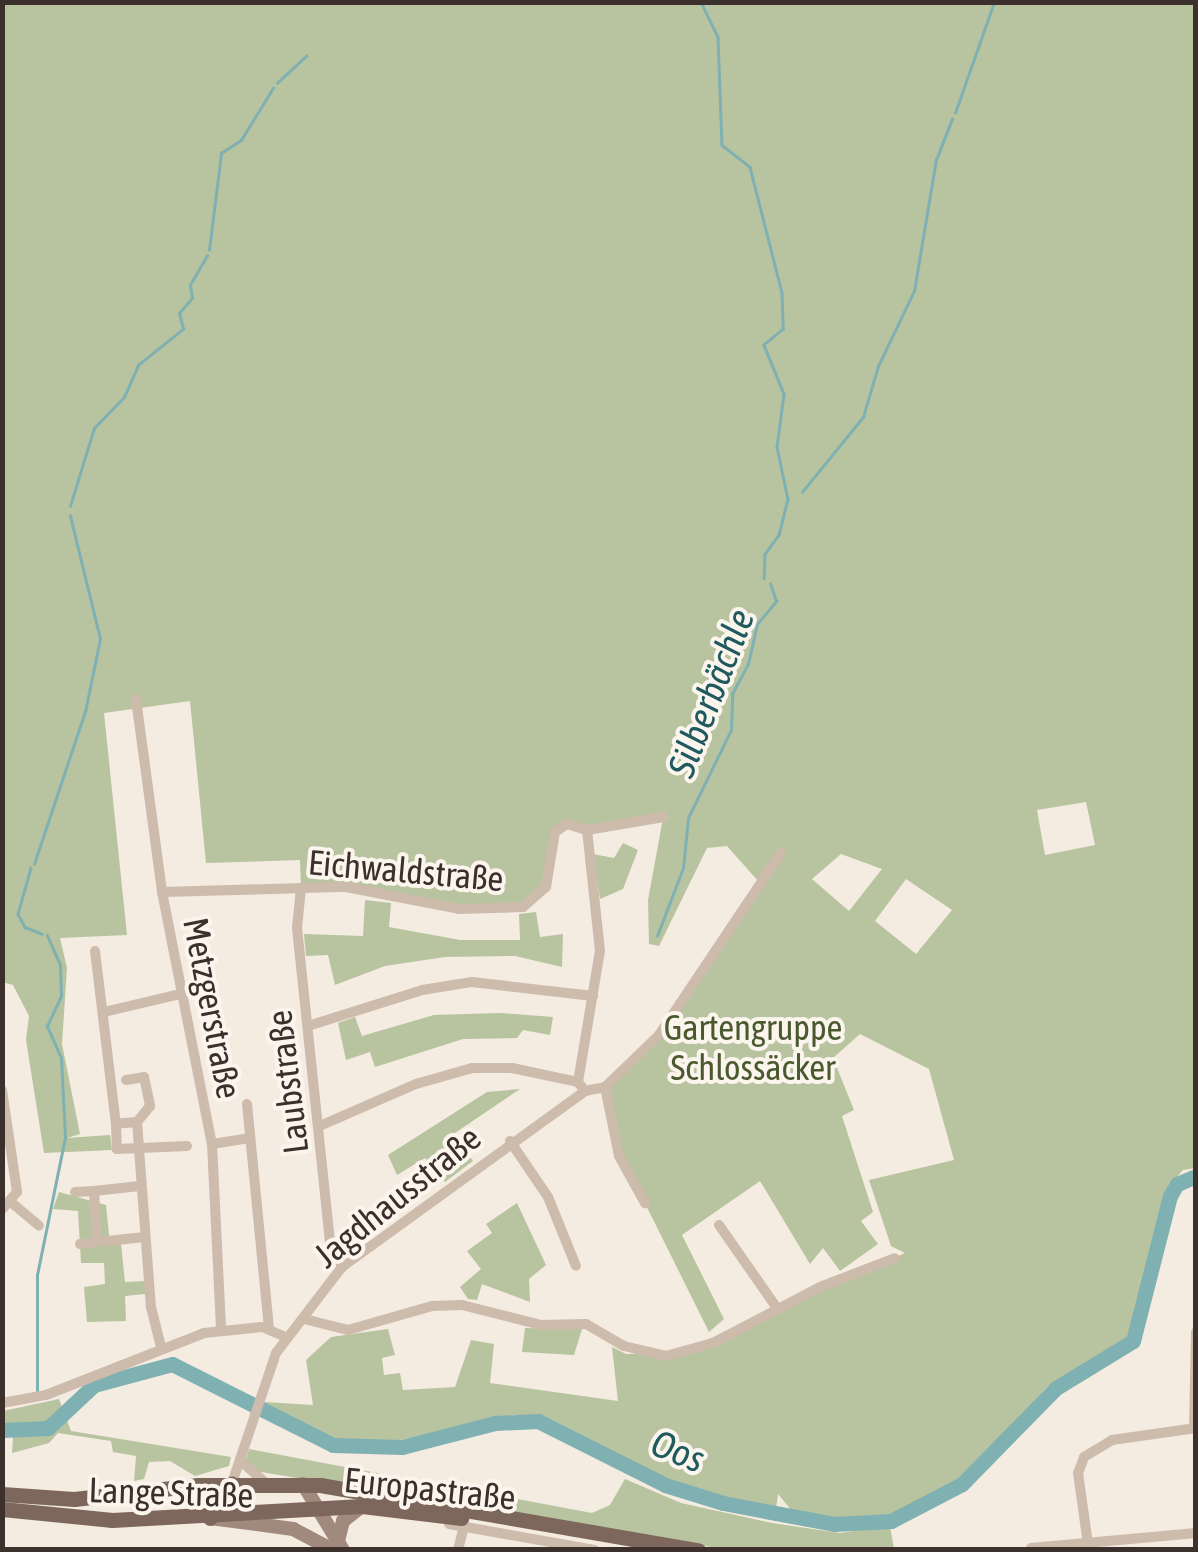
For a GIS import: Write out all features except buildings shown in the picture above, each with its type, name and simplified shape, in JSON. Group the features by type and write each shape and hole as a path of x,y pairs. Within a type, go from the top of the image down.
{"main road":[{"path":"217,1512 232,1483"},
{"name":"Lange Straße","path":"2,1494 74,1499 213,1484 302,1484"},
{"path":"213,1484 217,1512"},
{"name":"Europastraße","path":"302,1484 698,1550"},
{"path":"180,1518 173,1500 188,1486"},
{"name":"Europastraße","path":"217,1512 380,1507 642,1550"},
{"name":"Lange Straße","path":"2,1509 72,1518 180,1518 217,1512"}],"street":[{"name":"Metzgerstraße","path":"136,699 162,892 212,1144 221,1330"},
{"path":"322,1126 472,1068 512,1068 582,1086 600,951 587,830 664,817"},
{"name":"Eichwaldstraße","path":"162,892 346,887 459,908 523,906 546,887 555,832 567,824 587,830"},
{"path":"646,1203 619,1156 606,1087 659,1036 780,852"},
{"name":"Laubstraße","path":"301,888 297,928 322,1126 330,1240 342,1267"},
{"path":"96,951 117,1149 187,1146"},
{"path":"308,1026 422,990 472,982 593,996"},
{"path":"104,1012 182,994"},
{"path":"126,1080 144,1077 150,1106 137,1122 138,1149 145,1237 162,1347"},
{"name":"Jagdhausstraße","path":"232,1483 285,1337 304,1319 342,1267 582,1086 606,1087"},
{"path":"2,1090 7,1206 39,1226"},
{"path":"247,1104 269,1330"},
{"path":"116,1124 137,1122"},
{"path":"212,1144 248,1138"},
{"path":"510,1140 548,1196 576,1266"},
{"path":"74,1192 140,1186"},
{"path":"94,1191 97,1242"},
{"path":"719,1225 777,1308"},
{"path":"80,1244 145,1237"},
{"path":"304,1319 348,1330 432,1306 461,1305 541,1324 586,1324 624,1346 666,1356 713,1343 777,1308 895,1258"},
{"path":"2,1404 46,1395 162,1347 221,1330 269,1330 285,1337"},
{"path":"1088,1544 1078,1473 1084,1456 1112,1440 1195,1428 1196,1332"},
{"name":"Lange Straße","path":"240,1460 267,1484"},
{"name":"Lange Straße","path":"302,1484 322,1507 338,1547"},
{"path":"338,1547 343,1521 362,1506"},
{"path":"380,1507 413,1518 595,1550"},
{"name":"Lange Straße","path":"217,1512 293,1528 338,1547"},
{"path":"458,1550 464,1526"},
{"path":"1031,1548 1196,1534"}],"green space":[{"name":"Gartengruppe Schlossäcker","path":"2,3 1195,3 1195,1168 1183,1170 1169,1186 1132,1336 1046,1388 983,1460 935,1497 896,1515 861,1521 792,1511 778,1494 776,1509 720,1500 666,1480 552,1422 514,1415 382,1444 342,1441 262,1412 265,1402 313,1405 306,1360 331,1337 388,1329 395,1355 382,1358 384,1375 400,1373 403,1390 455,1387 471,1340 494,1344 490,1383 618,1401 612,1347 626,1354 685,1353 905,1253 891,1246 869,1180 954,1160 929,1069 860,1034 833,1058 854,1110 842,1116 873,1212 861,1221 878,1244 840,1271 823,1248 810,1264 760,1181 682,1235 724,1319 709,1332 622,1157 610,1088 667,1032 759,882 727,846 707,848 659,946 649,944 648,900 663,818 587,830 567,824 555,832 546,887 523,907 482,909 346,887 301,888 300,860 206,863 190,701 104,713 127,935 60,938 67,968 62,1044 80,1134 67,1138 110,1135 112,1150 44,1153 26,1040 29,1016 13,985 2,982","holes":["1086,802 1095,845 1045,855 1037,810","841,854 882,869 849,911 812,879","906,879 952,910 916,954 875,921"]},
{"path":"623,843 638,850 623,889 600,899 593,854 614,858"},
{"path":"365,900 391,903 389,927 460,940 520,940 519,914 536,912 540,937 563,934 562,967 515,956 445,957 385,966 335,985 328,955 306,956 304,934 363,936"},
{"path":"500,1013 553,1017 550,1035 523,1030 517,1038 463,1039 375,1067 370,1052 346,1060 338,1023 355,1017 362,1036 434,1015"},
{"path":"520,1089 452,1135 473,1161 445,1182 425,1158 397,1175 388,1155 487,1092"},
{"path":"59,1192 106,1205 110,1244 121,1244 125,1282 146,1281 145,1294 125,1296 126,1321 87,1322 84,1287 105,1284 104,1263 81,1263 78,1211 53,1209"},
{"path":"517,1203 546,1265 529,1279 530,1302 482,1284 477,1300 468,1299 460,1287 481,1269 467,1251 492,1233 486,1224"},
{"path":"525,1328 582,1329 574,1355 522,1352"},
{"path":"59,1399 71,1431 231,1457 229,1466 195,1476 170,1461 149,1462 144,1479 134,1481 136,1456 113,1452 111,1441 58,1433 49,1443 12,1453 13,1437 3,1435 3,1411"},
{"path":"249,1449 592,1513 610,1505 625,1479 681,1503 772,1523 840,1533 890,1526 894,1549 723,1549 255,1471 245,1462"}],"waterway":[{"path":"701,2 718,37 722,145 750,167 782,293 783,329 764,345 784,394 777,447 788,499 779,535 765,554 764,578"},
{"name":"Silberbächle","path":"955,113 994,2"},
{"path":"277,83 306,56"},
{"path":"209,250 221,153 241,140 273,88"},
{"name":"Silberbächle","path":"802,492 863,417 878,366 914,291 936,160 952,119"},
{"path":"70,506 94,428 124,397 138,365 183,329 179,313 192,298 190,285 207,255"},
{"path":"34,864 85,712 100,639 70,516"},
{"name":"Silberbächle","path":"657,936 683,868 688,818 731,730 732,694 748,664 757,624 776,601 770,584"},
{"path":"31,868 18,914 25,927 42,934"},
{"path":"37,1392 37,1275 65,1137 61,1058 47,1026 61,996 60,965 47,936"},
{"name":"Oos","path":"2,1430 48,1428 94,1385 172,1364 333,1445 402,1447 495,1423 538,1421 665,1485 723,1503 834,1524 891,1521 962,1484 1056,1388 1133,1341 1170,1196 1177,1184 1196,1176"}]}
